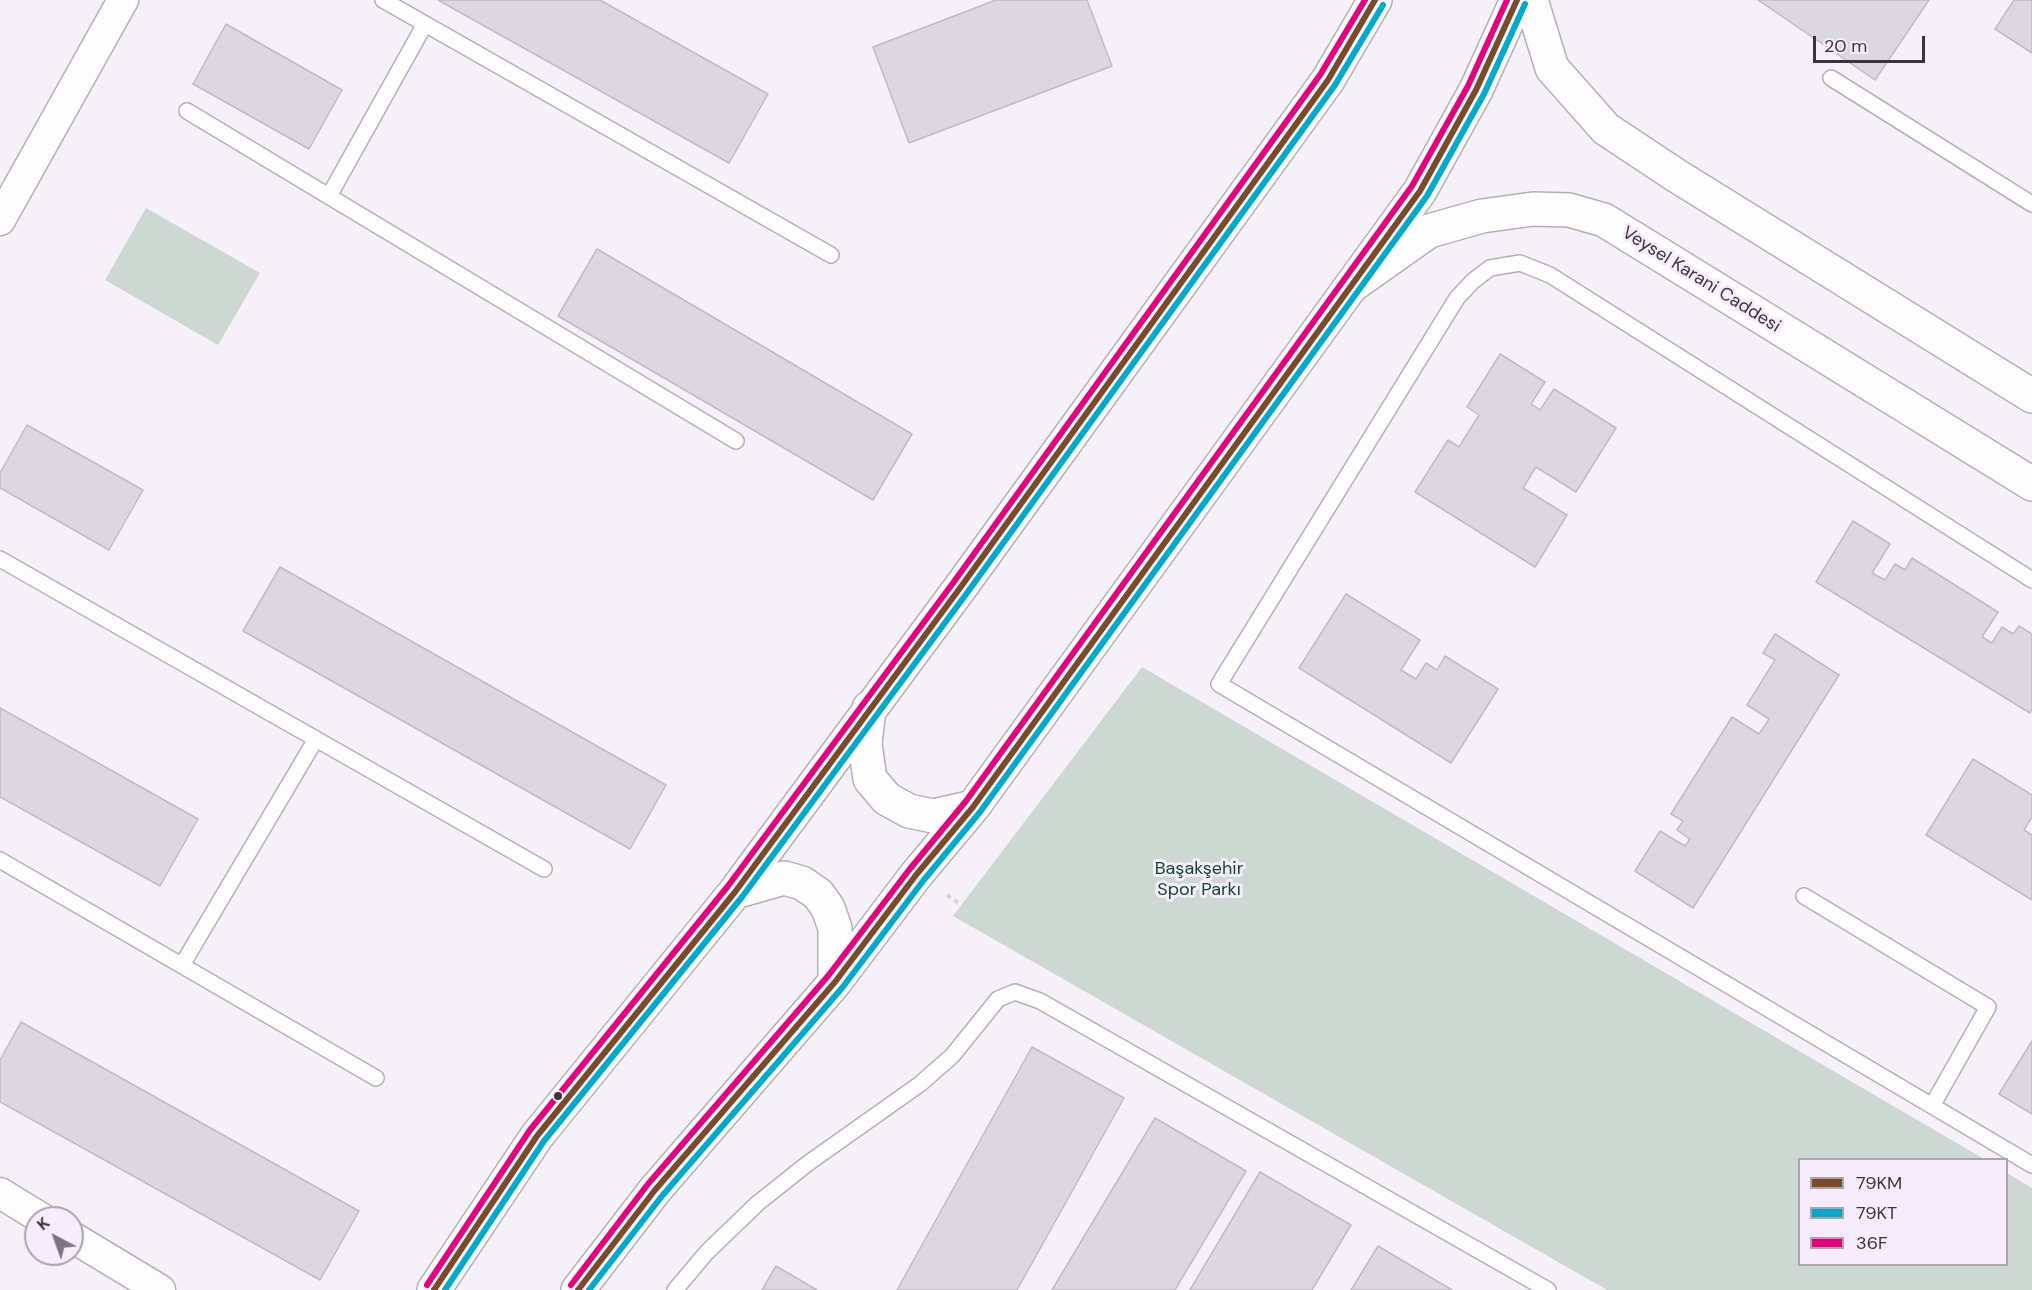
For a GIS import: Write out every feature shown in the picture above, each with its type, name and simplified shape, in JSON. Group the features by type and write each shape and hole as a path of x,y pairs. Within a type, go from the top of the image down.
{"main road":[{"path":"434,1290 537,1136 735,892 869,708 967,579 1328,80 1375,0"},
{"path":"578,1290 655,1190 835,982 916,875 974,807 1420,191 1476,90 1517,0"},
{"path":"1531,0 1552,68 1606,129 1677,176 2032,396"},
{"name":"Veysel Karani Caddesi","path":"1350,287 1429,231 1482,216 1533,209 1569,210 1604,220 2032,484"},
{"path":"869,708 865,744 870,779 887,799 909,811 933,816 974,807"},
{"path":"735,892 784,878 802,883 818,894 828,908 835,928 835,982"}],"street":[{"path":"0,220 123,0"},
{"path":"0,1193 24,1208"},
{"path":"84,1244 160,1290"}],"lane":[{"path":"383,0 831,255"},
{"path":"329,196 425,24"},
{"path":"1831,78 2032,204"},
{"path":"187,111 736,441"},
{"path":"2032,580 1550,275 1520,263 1490,268 1473,281 1457,298 1219,684 2032,1165"},
{"path":"0,559 544,869"},
{"path":"182,966 316,739"},
{"path":"0,860 376,1078"},
{"path":"1804,896 1988,1007 1932,1106"},
{"path":"675,1290 707,1252 758,1203 807,1164 920,1083 952,1056 998,999 1015,992 1040,1001 1548,1290"}],"green space":[{"path":"146,208 260,273 218,345 105,280"},
{"name":"Başakşehir Spor Parkı","path":"1142,667 1982,1158 1798,1158 1798,1266 2008,1266 2008,1174 2032,1188 2032,1290 1607,1290 953,916"}],"building":[{"path":"438,0 600,0 768,94 729,163"},
{"path":"996,0 1087,0 1112,66 909,143 873,47"},
{"path":"1758,0 1929,0 1875,80"},
{"path":"2014,0 2032,0 2032,53 1995,29"},
{"path":"226,24 342,90 309,149 193,84"},
{"path":"597,249 912,434 873,500 558,316"},
{"path":"1500,354 1545,382 1531,404 1540,410 1554,389 1616,428 1576,492 1536,467 1523,488 1567,515 1535,567 1415,492 1448,440 1459,447 1479,415 1467,407"},
{"path":"27,425 143,490 109,550 0,488 0,473"},
{"path":"1853,521 1890,544 1872,573 1885,580 1895,564 1905,570 1912,558 1998,612 1982,637 1992,643 2002,627 2013,634 2019,626 2032,634 2032,709 2030,713 1816,582"},
{"path":"280,567 666,785 630,849 243,631"},
{"path":"1346,594 1420,640 1401,670 1416,679 1426,663 1437,670 1445,656 1498,689 1451,763 1299,668"},
{"path":"1775,634 1839,675 1693,908 1635,871 1660,831 1685,846 1690,839 1677,830 1683,821 1671,814 1732,717 1759,734 1769,719 1747,705 1775,660 1763,653"},
{"path":"0,708 198,819 160,886 0,797"},
{"path":"1973,759 2032,795 2032,817 2024,830 2032,835 2032,900 1926,835"},
{"path":"21,1022 359,1211 320,1280 0,1102 0,1060"},
{"path":"2032,1041 2032,1114 1999,1094"},
{"path":"1032,1047 1124,1098 1017,1290 897,1290"},
{"path":"1155,1118 1246,1171 1175,1290 1052,1290"},
{"path":"1260,1172 1351,1225 1312,1290 1190,1290"},
{"path":"1378,1246 1452,1290 1351,1290"},
{"path":"776,1266 817,1290 762,1290"}],"transit line":[{"name":"36F","path":"427,1285 530,1130 728,886 953,583 1320,75 1365,0"},
{"name":"79KM","path":"434,1290 537,1136 735,892 960,588 1328,80 1375,0"},
{"name":"36F","path":"571,1285 648,1184 828,976 909,870 966,801 1412,186 1468,86 1507,0"},
{"name":"79KM","path":"578,1290 655,1190 835,982 916,875 973,807 1420,191 1476,90 1517,0"},
{"name":"79KT","path":"589,1290 662,1196 842,988 923,881 980,812 1427,196 1484,94 1525,4"},
{"name":"79KT","path":"445,1290 544,1141 742,897 967,593 1335,85 1383,5"}]}
